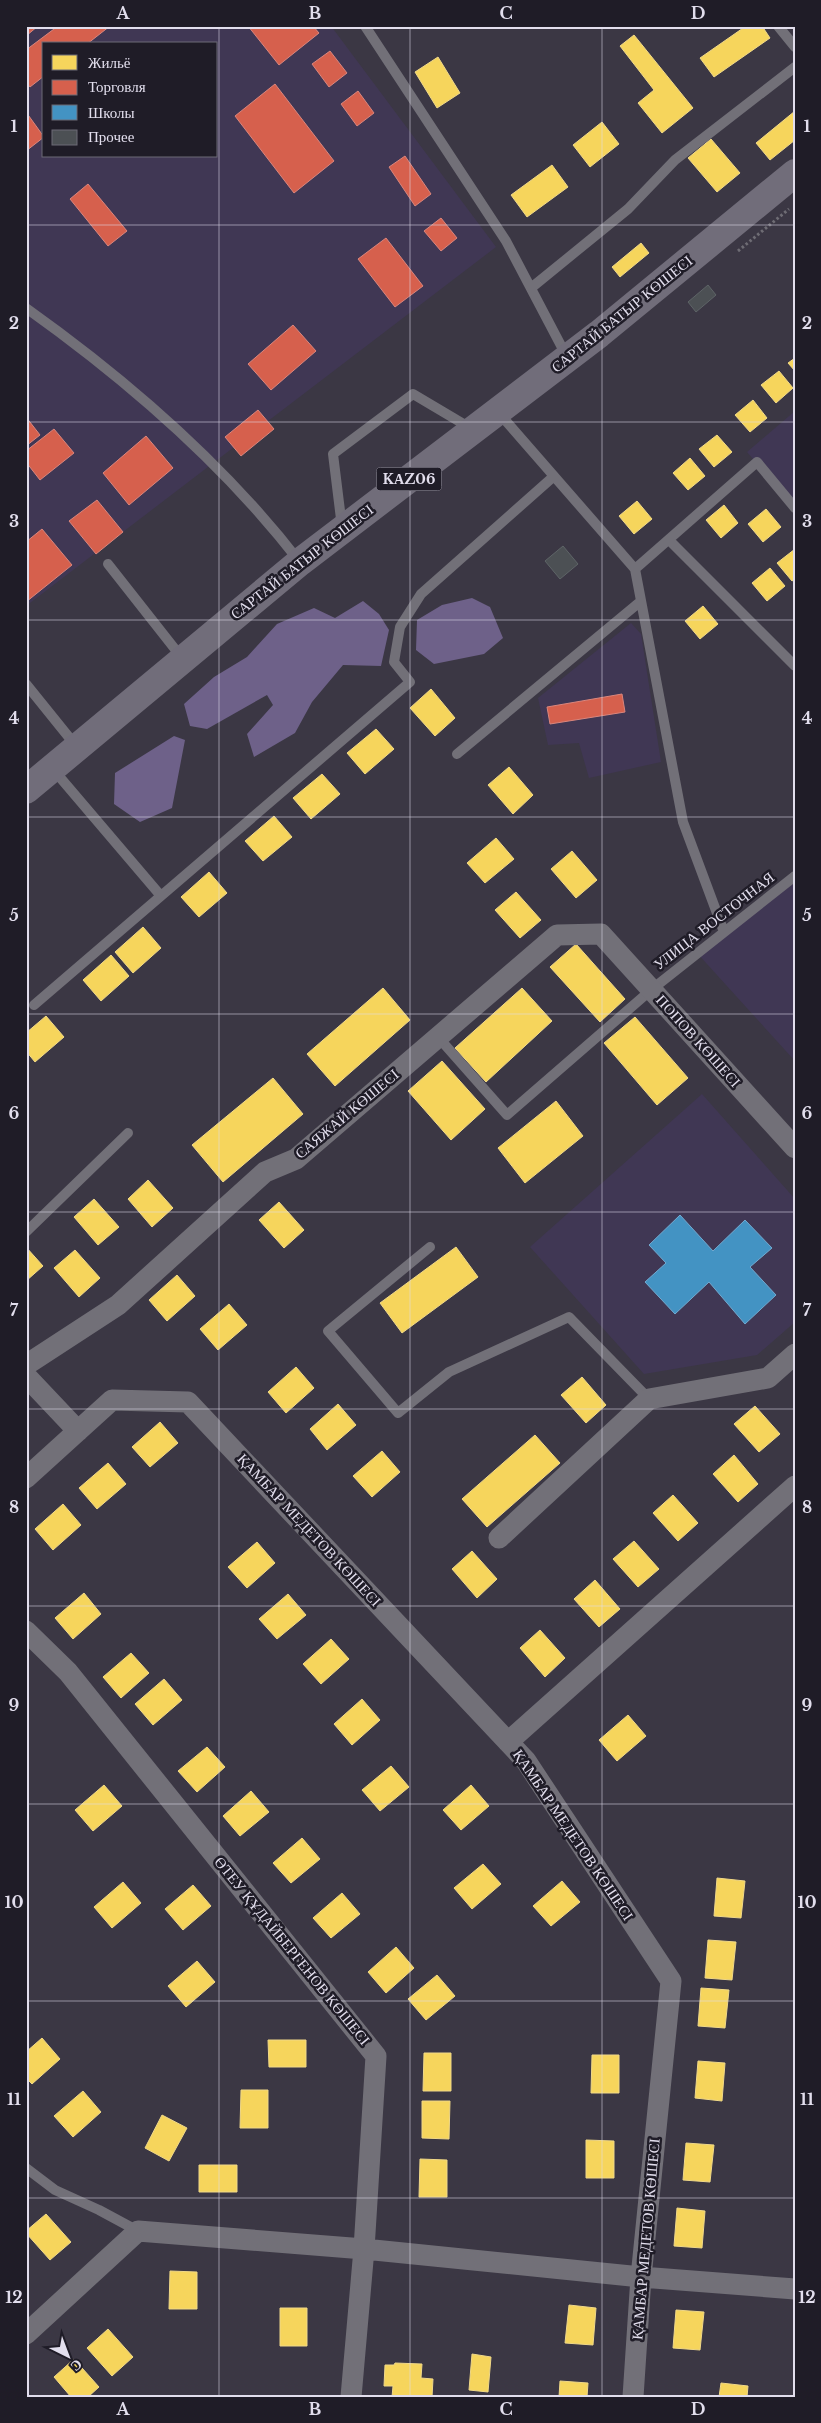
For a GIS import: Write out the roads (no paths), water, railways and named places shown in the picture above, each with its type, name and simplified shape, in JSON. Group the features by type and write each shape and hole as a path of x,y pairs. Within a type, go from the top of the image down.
{"highway":[{"name":"САРТАЙ БАТЫР КӨШЕСІ","path":"26,790 182,658 300,562 568,358 795,173"}],"street":[{"name":"ПОПОВ КӨШЕСІ","path":"601,934 795,1148"},
{"name":"САЯЖАЙ КӨШЕСІ","path":"26,1366 118,1305 265,1172 296,1158 557,935 601,934"},
{"path":"499,1538 649,1399 768,1378 795,1354"},
{"path":"26,1376 78,1431"},
{"name":"ҚАМБАР МЕДЕТОВ КӨШЕСІ","path":"26,1478 112,1400 188,1402 526,1761 671,1981 641,2277 633,2397"},
{"path":"508,1742 795,1486"},
{"name":"ӨТЕУ ҚҰДАЙБЕРГЕНОВ КӨШЕСІ","path":"26,1631 68,1672 376,2056 364,2248 351,2397"},
{"path":"26,2334 138,2231 364,2248 641,2277 795,2289"}],"lane":[{"path":"365,26 506,240 568,358"},
{"path":"778,26 795,47"},
{"path":"531,288 628,209 675,160 795,67"},
{"path":"26,308 58,330 172,423 258,509 300,562"},
{"path":"343,529 332,454 412,394 473,429"},
{"path":"498,411 635,569 683,822 724,932"},
{"path":"635,569 757,462 795,508"},
{"path":"34,1005 410,682 394,662 400,627 421,594 553,476"},
{"path":"669,540 795,666"},
{"path":"108,564 182,658"},
{"path":"457,754 641,601"},
{"path":"26,684 76,747"},
{"path":"52,767 161,896"},
{"name":"УЛИЦА ВОСТОЧНАЯ","path":"438,1037 507,1115 651,990 795,876"},
{"path":"26,1232 128,1133"},
{"path":"430,1247 328,1331 398,1413 449,1372 569,1317 649,1399"},
{"path":"26,2168 55,2190 138,2231"}]}
